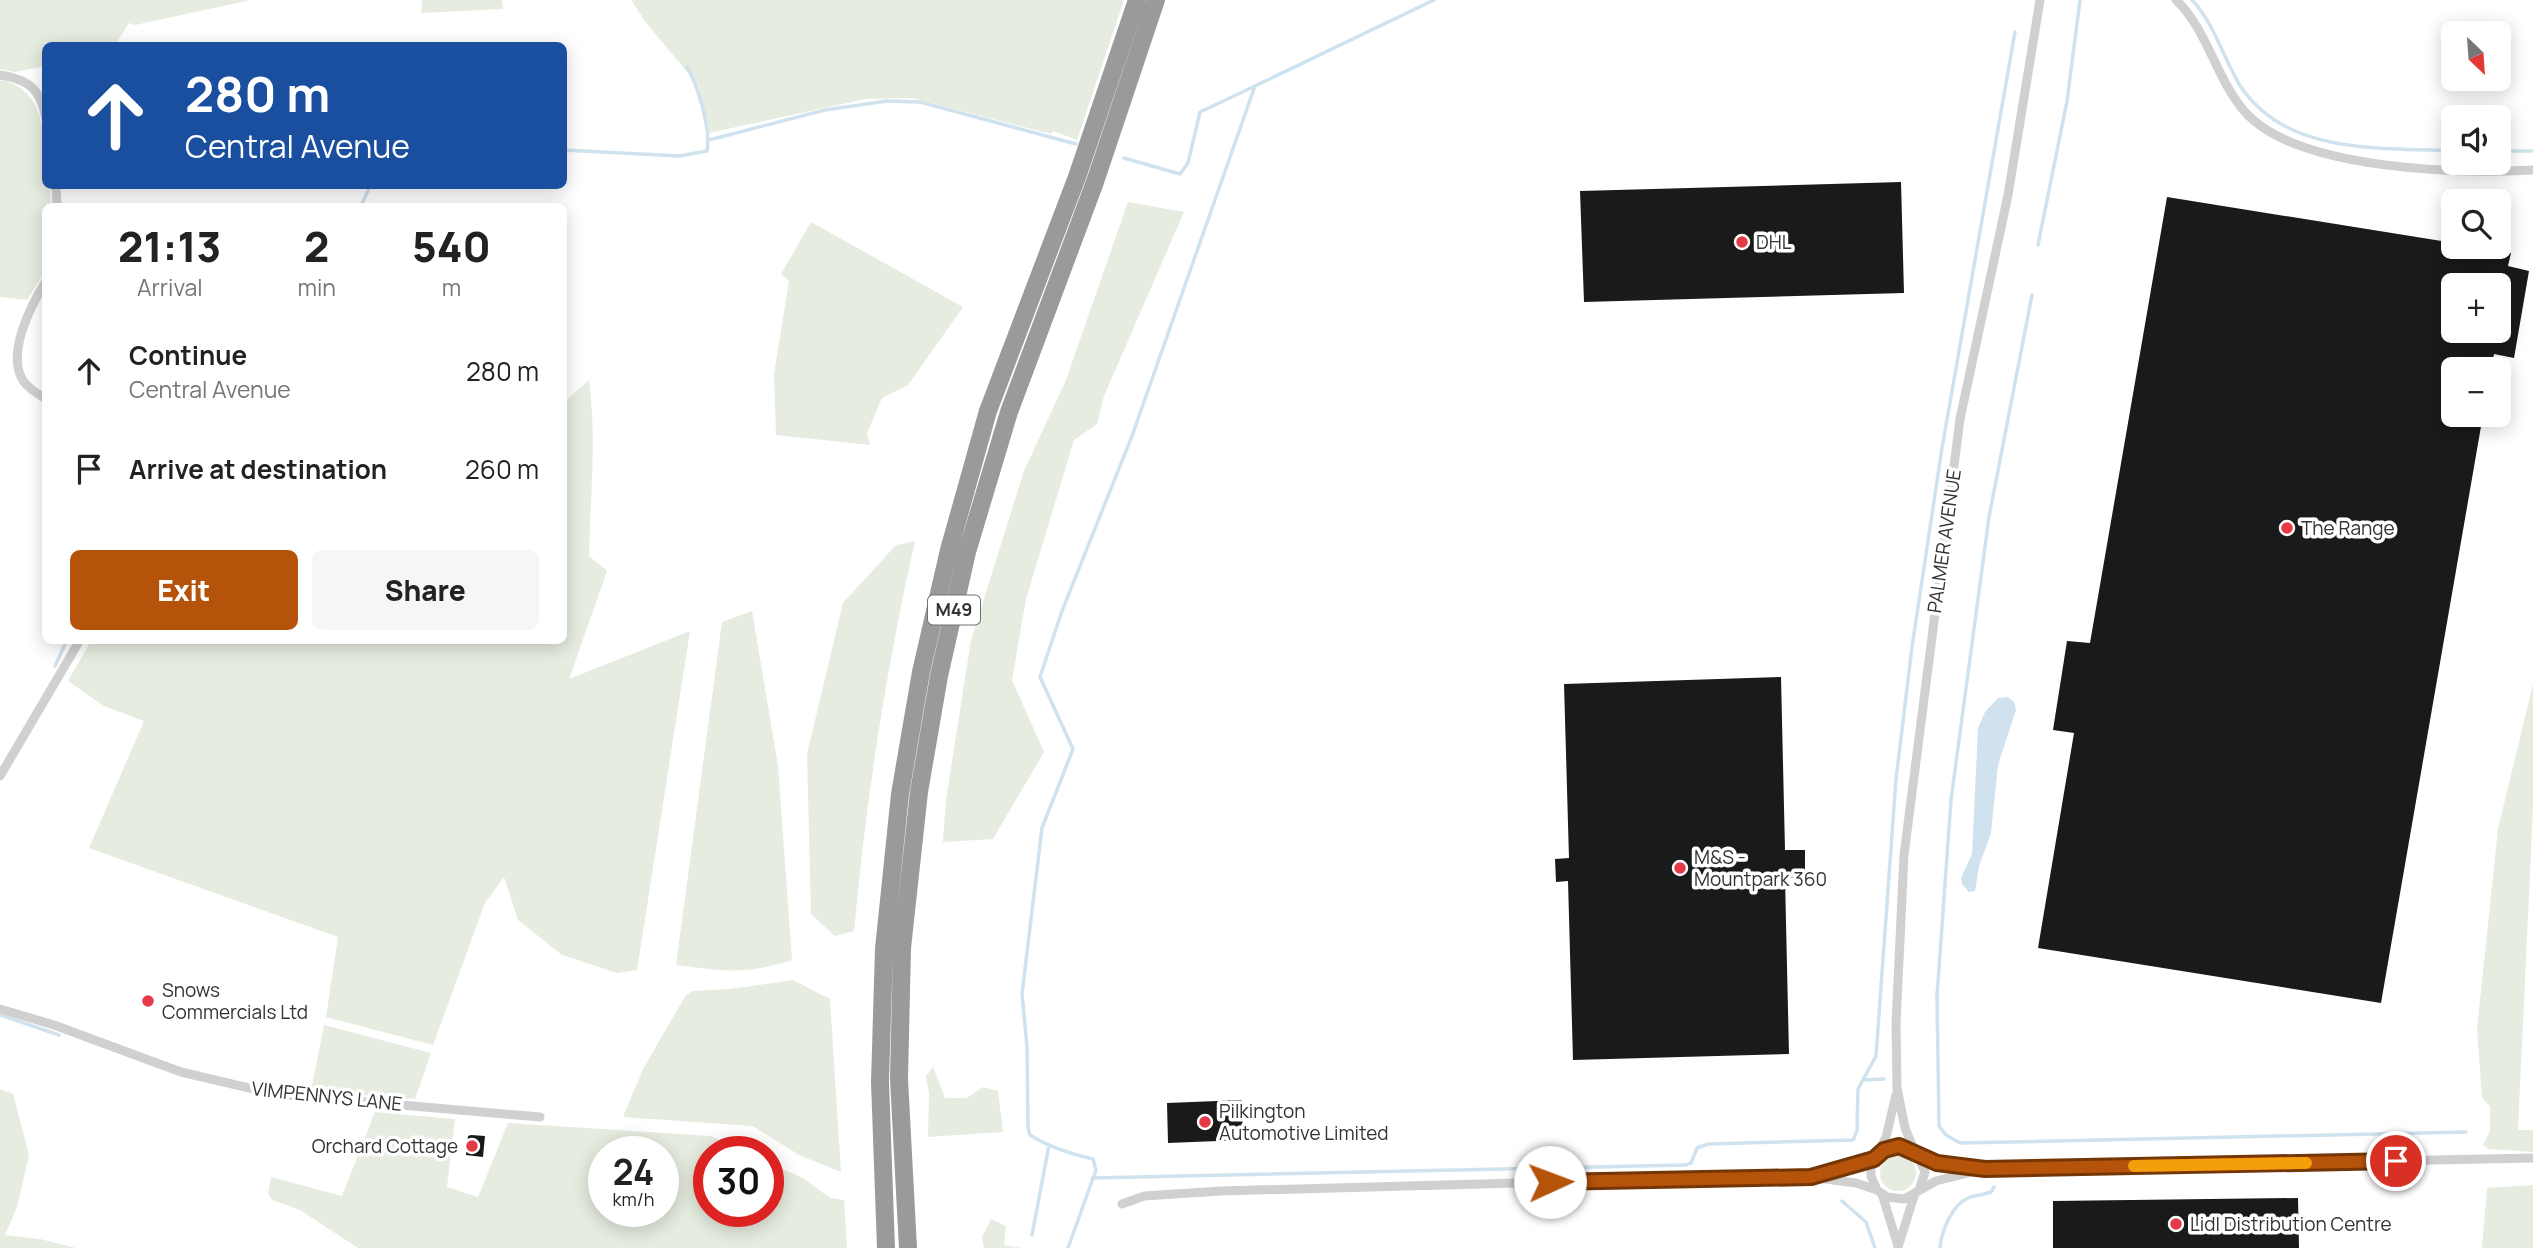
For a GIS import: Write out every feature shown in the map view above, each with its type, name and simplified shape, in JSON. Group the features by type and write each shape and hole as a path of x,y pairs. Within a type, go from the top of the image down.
{"highway":[{"name":"M49","path":"886,1248 880,1082 884,949 900,794 921,672 949,550 988,411 1077,177 1137,0"},
{"name":"M49","path":"908,1248 899,1079 902,948 919,792 939,676 967,552 1009,412 1095,182 1156,0"},
{"name":"M49","path":"905,1204 915,1248"}],"street":[{"name":"PALMER AVENUE","path":"1898,1088 1896,1024 1903,855 1923,688 1960,419 2008,195 2040,0"},
{"path":"2176,0 2191,18 2217,70 2246,113 2264,129 2291,143 2326,156 2381,163 2485,173 2533,170"},
{"path":"0,75 30,84 42,107"},
{"path":"42,289 26,320 18,366 24,382 42,396"},
{"path":"0,776 78,644"},
{"name":"VIMPENNYS LANE","path":"0,1009 54,1025 181,1072 275,1094 540,1117"},
{"path":"1898,1088 1905,1128 1925,1172 1898,1248"},
{"path":"1898,1088 1891,1123 1871,1176 1898,1248"},
{"path":"1811,1177 1877,1156 1894,1146 1905,1147 1937,1163 1985,1169 2533,1158"},
{"path":"1122,1204 1144,1196 1221,1191 1811,1177 1856,1183 1898,1200 1943,1178 1985,1169"}],"shaded area":[{"path":"0,0 251,0 135,25 129,23 117,42 42,42 42,67 15,72 0,69"},
{"path":"422,0 502,0 503,9 421,13"},
{"path":"631,0 1124,0 1077,140 1053,131 1051,134 912,98 865,99 709,133 698,85 647,24"},
{"path":"0,80 16,85 36,107 42,127 42,189 50,189 51,203 42,203 42,276 27,300 0,297"},
{"path":"1128,202 1184,212 1104,396 1097,424 1074,440 1026,599 1012,680 1044,752 993,839 943,842 946,800 971,640 1024,471 1066,380"},
{"path":"811,222 963,307 908,385 882,398 867,433 870,445 776,435 774,374 789,281 781,274"},
{"path":"589,380 593,446 589,556 607,571 569,679 690,631 637,970 617,973 562,955 518,920 504,877 485,903 433,1045 326,1017 338,937 89,848 144,721 104,706 68,681 89,644 567,644 567,399"},
{"path":"915,541 878,735 854,931 835,936 811,914 807,754 843,603 896,545"},
{"path":"752,611 778,766 792,960 747,970 676,965 722,622"},
{"path":"2533,684 2533,808 2518,1130 2533,1130 2533,1152 2489,1149 2483,1145 2490,1131 2490,1106 2482,1098 2477,1029 2498,829"},
{"path":"793,980 830,999 841,1172 799,1155 784,1146 784,1136 769,1136 753,1126 623,1117 643,1069 686,995 693,991"},
{"path":"324,1025 431,1053 415,1099 311,1091"},
{"path":"933,1067 945,1098 967,1098 983,1087 998,1091 1003,1132 928,1137 929,1093 926,1076"},
{"path":"0,1089 13,1094 29,1155 17,1207 5,1235 40,1239 76,1248 0,1248"},
{"path":"375,1112 455,1119 447,1187 478,1197 508,1123 711,1136 693,1136 693,1227 784,1227 784,1170 803,1178 830,1198 844,1200 847,1248 358,1248 300,1210 272,1200 268,1194 271,1177 342,1196"},
{"path":"1898,1155 1911,1160 1916,1173 1911,1186 1898,1191 1885,1186 1880,1173 1885,1160"},
{"path":"2533,1185 2533,1248 2482,1248 2487,1188"},
{"path":"991,1219 1006,1226 1004,1245 1021,1248 984,1248 982,1237"}],"water":[{"path":"2008,697 2014,702 2016,710 1998,765 1991,833 1979,866 1975,891 1969,892 1962,884 1961,878 1972,854 1978,728 1985,712 1998,698"}],"building":[{"name":"DHL","path":"1901,182 1904,293 1584,302 1580,191"},
{"name":"The Range","path":"2167,197 2441,241 2441,259 2510,259 2508,266 2529,271 2514,358 2494,354 2493,357 2441,357 2441,427 2481,427 2381,1003 2038,948 2074,733 2053,730 2067,641 2090,643"},
{"name":"M&S - Mountpark 360","path":"1781,677 1785,850 1805,850 1805,878 1785,878 1789,1054 1573,1060 1568,881 1556,882 1555,859 1569,858 1564,684"},
{"name":"Pilkington Automotive Limited","path":"1242,1100 1243,1140 1168,1143 1167,1103"},
{"path":"468,1136 485,1136 483,1157 466,1155"},
{"name":"Lidl Distribution Centre","path":"2298,1198 2299,1248 2053,1248 2053,1201"}],"waterway":[{"path":"1068,1248 1096,1170 1093,1159 1045,1143 1030,1135 1028,1128 1027,1047 1022,994 1042,828 1073,749 1040,677 1062,611 1132,436 1255,86 1434,0"},
{"path":"2038,245 2067,101 2080,0"},
{"path":"2192,0 2212,30 2239,84 2258,107 2281,124 2307,136 2336,143 2441,151"},
{"path":"1092,1178 1686,1165 1691,1163 1697,1148 1708,1144 1853,1140 1857,1131 1858,1089 1876,1056 1896,779 1912,647 1942,448 2015,32"},
{"path":"567,150 679,156 707,151 703,108 687,67"},
{"path":"1124,158 1180,174 1188,163 1200,112 1253,87"},
{"path":"709,140 825,110 887,101 920,102 1076,144"},
{"path":"2511,151 2533,151"},
{"path":"362,203 369,189"},
{"path":"2032,295 1989,517 1951,800 1937,996 1939,1126 1946,1135 1960,1143 2466,1132"},
{"path":"55,666 65,644"},
{"path":"0,1015 59,1035"},
{"path":"1863,1080 1884,1079"},
{"path":"1032,1235 1049,1145"},
{"path":"1940,1248 1945,1227 1957,1207 1968,1198 1991,1192 1994,1187"},
{"path":"1842,1201 1866,1222 1875,1248"}],"slow traffic":[{"path":"2134,1166 2306,1163"}],"place":[{"name":"DHL","path":"1742,242"},
{"name":"The Range","path":"2287,528"},
{"name":"M&S - Mountpark 360","path":"1680,868"},
{"name":"Snows Commercials Ltd","path":"148,1001"},
{"name":"Pilkington Automotive Limited","path":"1205,1122"},
{"name":"Orchard Cottage","path":"472,1146"},
{"name":"Lidl Distribution Centre","path":"2176,1224"}],"route":[{"path":"1550,1182 1811,1177 1874,1159 1879,1153 1894,1146 1905,1147 1937,1163 1985,1169 2396,1161"}]}
